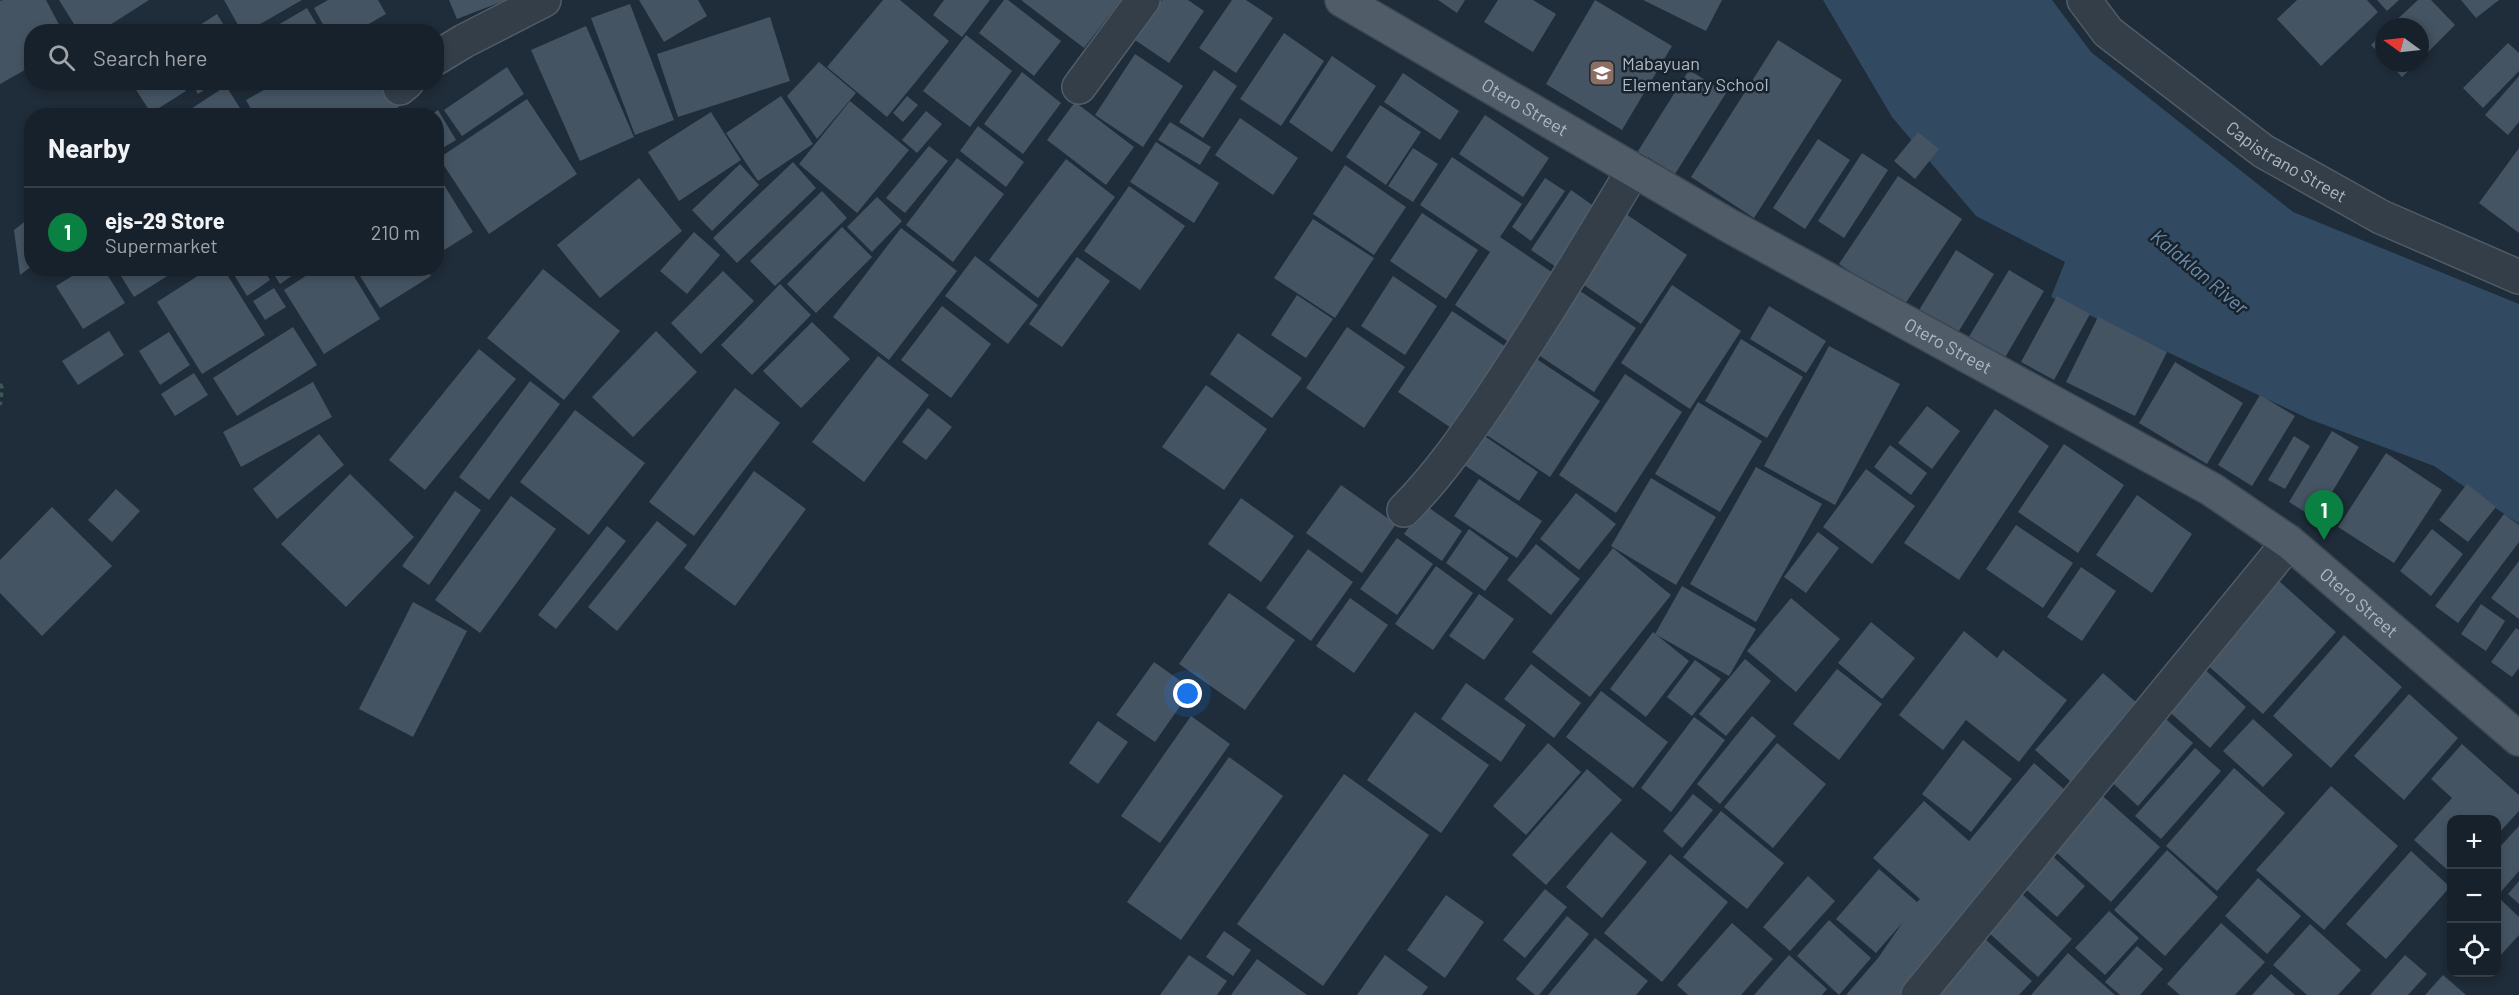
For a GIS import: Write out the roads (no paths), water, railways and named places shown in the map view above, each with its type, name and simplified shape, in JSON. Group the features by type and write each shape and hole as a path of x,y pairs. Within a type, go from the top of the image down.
{"main road":[{"name":"Otero Street","path":"1342,0 1728,225 2211,489 2289,542 2519,739"}],"street":[{"path":"444,53 544,0"},
{"path":"1079,87 1143,0"},
{"name":"Capistrano Street","path":"2084,0 2108,32 2263,151 2381,217 2519,277"},
{"path":"1404,510 1420,494 1468,433 1527,344 1634,169"},
{"path":"1918,995 2289,542"}],"water":[{"name":"Kalaklan River","path":"1823,0 2052,0 2091,52 2293,212 2519,304 2519,524 2434,466 2309,419 2051,297 2065,262 1976,216 1892,117"}],"place":[{"name":"Mabayuan Elementary School","path":"1602,73"},
{"name":"ejs-29 Store","path":"2324,540"}]}
